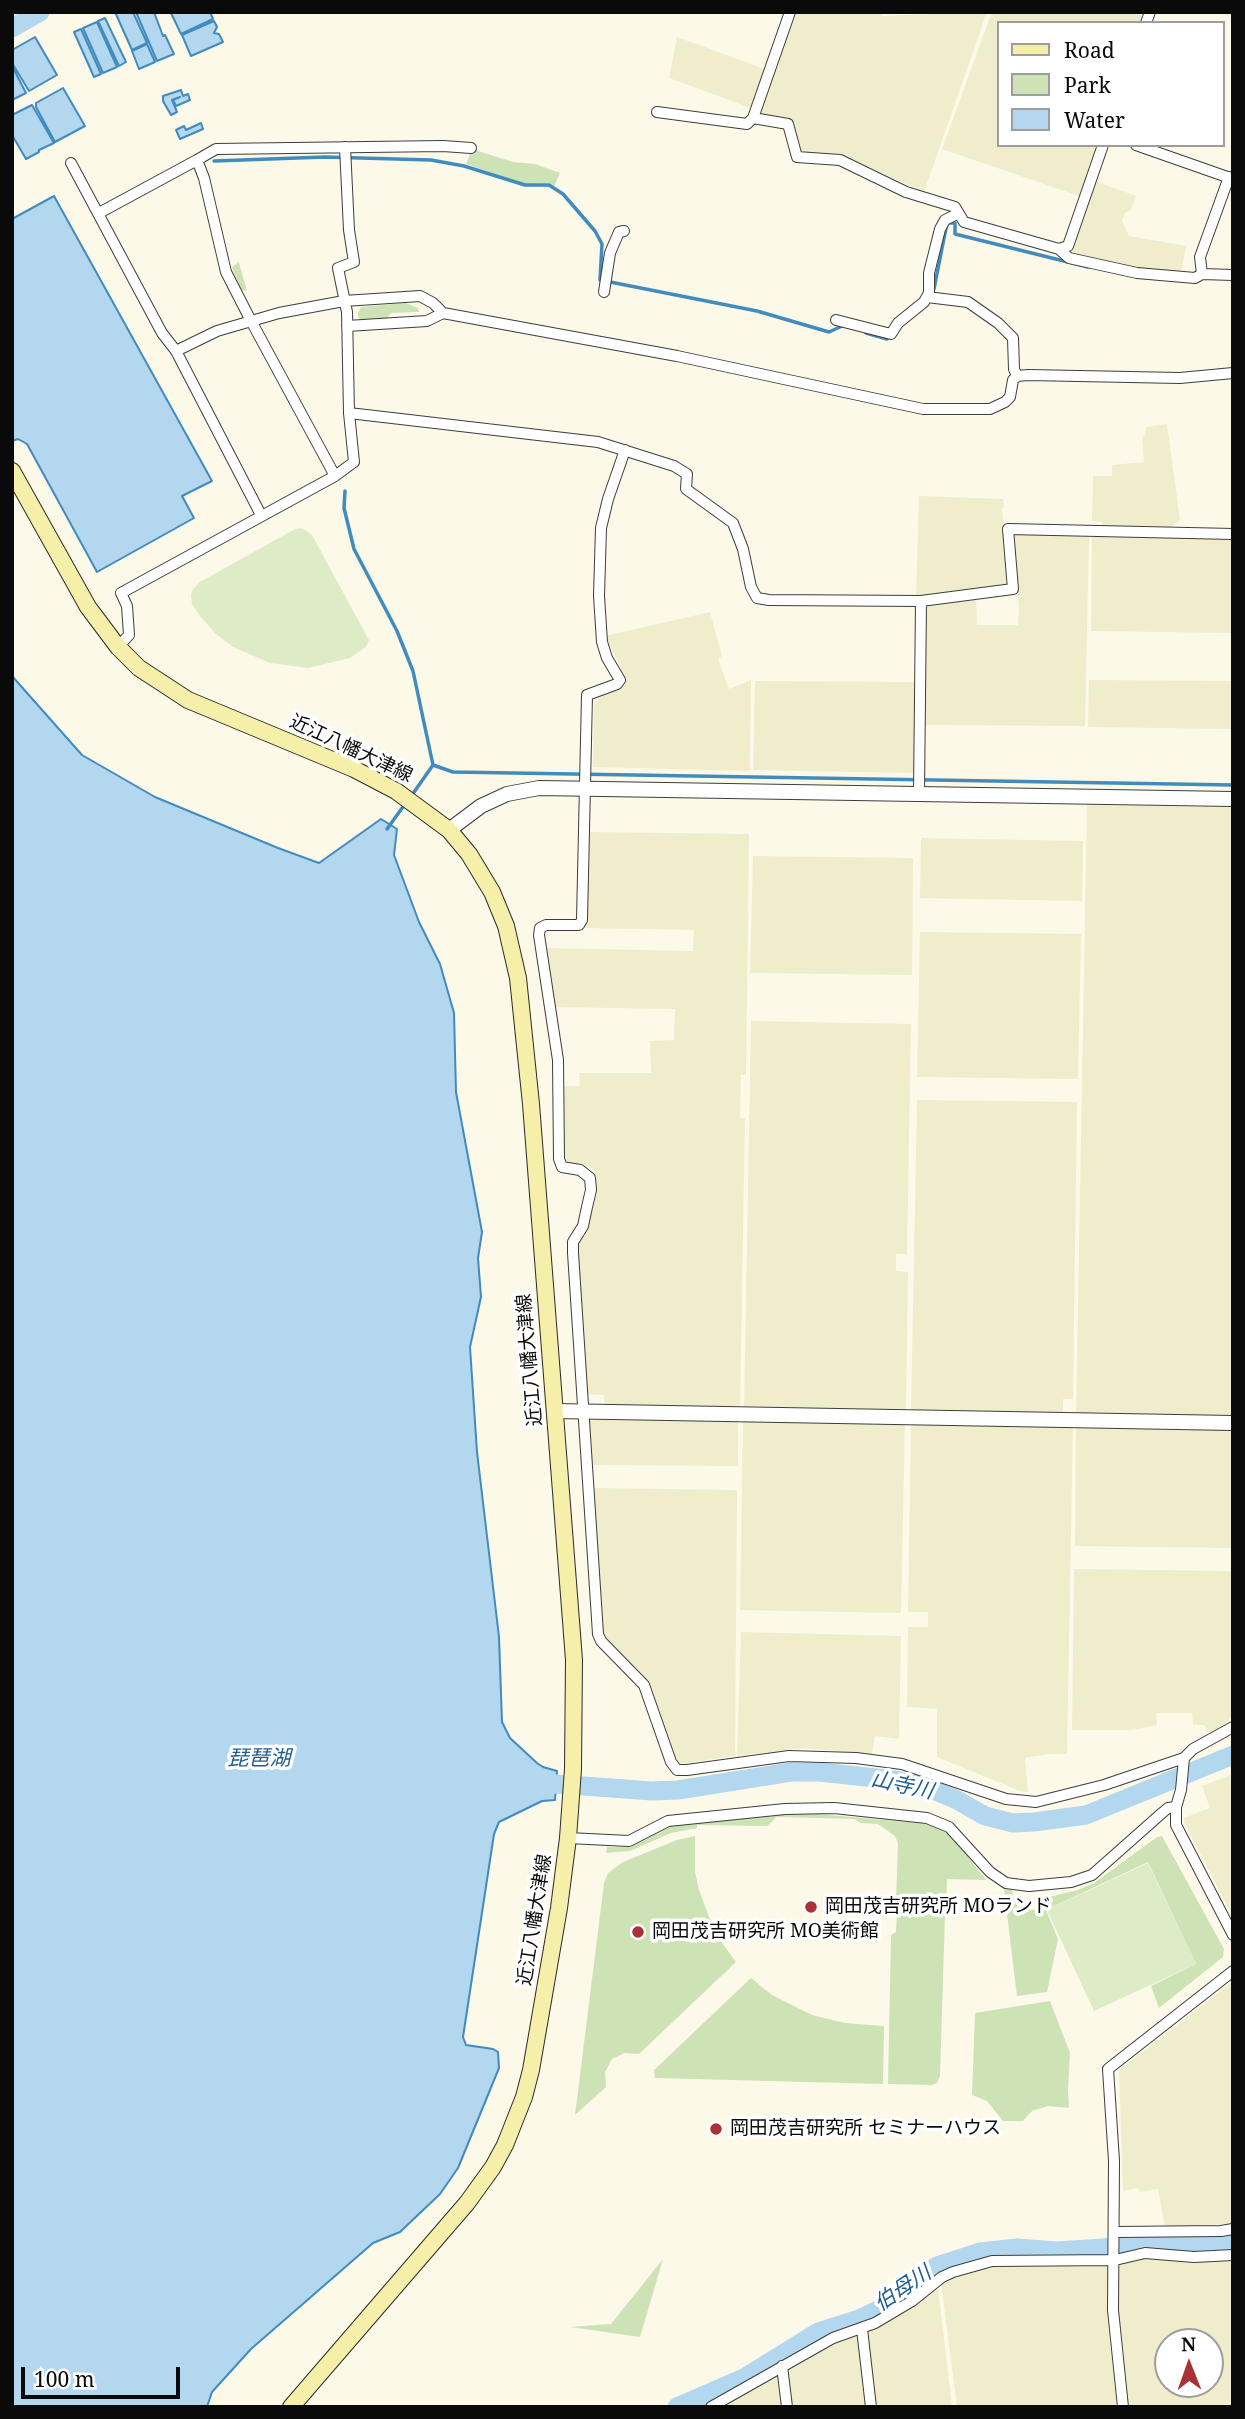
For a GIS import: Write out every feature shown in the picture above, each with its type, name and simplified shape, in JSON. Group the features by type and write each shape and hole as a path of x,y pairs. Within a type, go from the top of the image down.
{"main road":[{"name":"近江八幡大津線","path":"12,471 88,607 118,647 153,679 188,700 354,769 409,799 449,830 492,892 506,926 518,978 528,1063 574,1660 573,1769 559,1908 531,2070 524,2097 493,2167 467,2203 291,2407"}],"street":[{"path":"657,111 747,124 753,118 790,12"},
{"path":"753,118 788,124 794,160 840,160 906,192 955,207 964,222 1059,249 1069,258 1137,273 1195,278 1202,274 1233,275"},
{"path":"99,213 216,149 443,146 471,148"},
{"path":"118,647 129,635 127,606 121,593 335,476 354,461 349,413 345,301 338,268 354,262 349,230 345,147"},
{"path":"1059,249 1068,246 1102,147"},
{"path":"1142,147 1231,178 1200,257 1202,274"},
{"path":"197,160 204,178 226,272 335,476"},
{"path":"71,163 162,333 176,351 261,515"},
{"path":"836,320 891,334 898,323 927,297 929,273 940,229 944,220 957,214"},
{"path":"604,292 610,253 619,232 624,232"},
{"path":"176,351 250,319 345,301 420,296 443,313 677,356 923,409 990,409 1010,397 1013,380 1017,376 1180,378 1233,373"},
{"path":"927,297 968,302 998,323 1013,338 1014,369 1017,376"},
{"path":"347,327 427,321 443,313"},
{"path":"349,413 598,442 674,466 687,474 686,489 733,523 743,550 751,587 757,598 920,601 1013,589 1008,529 1233,534"},
{"path":"625,450 603,515 600,542 602,642 607,658 620,680 617,684 587,695 582,920 579,925 545,925 540,929 539,935 558,1060 559,1159 562,1167 580,1170 590,1178 583,1226 573,1242 573,1253 598,1634 611,1654 644,1685 671,1762 677,1770 789,1756 856,1758 902,1764 1006,1799 1036,1802 1183,1762"},
{"path":"919,784 920,601"},
{"path":"449,830 481,806 507,794 584,778 919,784 1233,799"},
{"path":"555,1411 1233,1423"},
{"path":"1233,1727 1193,1749 1183,1762 1181,1790 1176,1807 1176,1825 1233,1935"},
{"path":"568,1838 629,1841 668,1821 785,1809 834,1808 914,1816 949,1827 990,1872 1006,1883 1029,1886 1072,1882 1092,1875 1168,1808 1176,1807"},
{"path":"1123,2407 1113,2310 1114,2161 1108,2069 1233,1971"},
{"path":"1114,2232 1233,2229"},
{"path":"710,2407 833,2338 862,2329 912,2301 942,2277 966,2268 992,2261 1115,2260 1145,2253 1194,2257 1233,2255"},
{"path":"862,2329 871,2407"},
{"path":"782,2366 787,2407"}],"shaded area":[{"path":"793,12 881,12 882,16 987,12 924,192 842,155 799,152 790,119 759,114"},
{"path":"992,12 1146,12 1143,21 996,21 996,147 1099,147 1082,197 942,149"},
{"path":"677,37 765,69 751,108 669,78"},
{"path":"1095,181 1136,196 1131,210 1125,213 1122,221 1129,236 1186,246 1181,273 1128,266 1071,254 1070,250"},
{"path":"1167,424 1180,520 1171,527 1102,528 1102,522 1092,521 1093,476 1112,476 1112,465 1144,462 1142,437 1145,436 1146,427"},
{"path":"919,496 1003,499 1009,584 916,596"},
{"path":"1016,533 1089,536 1085,726 923,725 925,607 927,604 976,597 977,625 1018,625 1012,536"},
{"path":"1092,535 1233,538 1233,633 1091,631"},
{"path":"710,612 722,656 718,659 729,689 751,680 750,771 593,767 594,705 599,697 623,686 627,680 605,636"},
{"path":"1089,680 1233,681 1233,729 1088,727"},
{"path":"755,681 915,682 915,773 753,770"},
{"path":"1087,805 1233,807 1233,1418 1076,1416"},
{"path":"586,832 749,834 746,1075 741,1075 740,1118 745,1118 740,1409 605,1408 604,1395 585,1394 576,1244 588,1228 596,1176 588,1166 569,1165 562,1159 562,1086 580,1086 579,1073 651,1073 650,1041 674,1040 675,1009 554,1007 543,948 693,951 694,930 586,928"},
{"path":"921,838 1083,841 1082,901 920,898"},
{"path":"753,856 913,858 912,975 750,973"},
{"path":"920,932 1081,934 1078,1079 917,1077"},
{"path":"751,1021 911,1024 907,1254 896,1254 896,1271 908,1272 906,1410 903,1413 744,1411"},
{"path":"917,1100 1077,1102 1073,1399 1063,1399 1063,1415 911,1411"},
{"path":"587,1416 738,1418 738,1466 591,1465"},
{"path":"743,1418 905,1422 901,1613 740,1610"},
{"path":"914,1421 1073,1423 1067,1754 1025,1758 1028,1792 937,1757 937,1709 907,1707 908,1627 928,1627 928,1612 908,1612 911,1425"},
{"path":"1076,1424 1233,1426 1233,1548 1075,1546"},
{"path":"593,1488 737,1490 735,1756 678,1764 648,1686 603,1639"},
{"path":"1074,1569 1233,1571 1233,1713 1227,1723 1210,1733 1204,1725 1193,1725 1192,1713 1156,1713 1157,1725 1132,1730 1072,1730"},
{"path":"741,1632 901,1636 899,1739 875,1736 872,1754 803,1748 737,1756"},
{"path":"1233,1774 1233,1917 1184,1823 1184,1818 1210,1808 1202,1786"},
{"path":"1233,1981 1233,2224 1165,2227 1158,2189 1140,2192 1138,2188 1123,2191 1119,2070"},
{"path":"1143,2257 1233,2261 1233,2407 1127,2407 1118,2314 1118,2266 1125,2261"},
{"path":"1104,2262 1108,2268 1108,2324 1117,2407 957,2407 941,2283 951,2276 989,2265"},
{"path":"935,2285 938,2287 952,2407 875,2407 868,2331"},
{"path":"858,2334 866,2407 791,2407 787,2367 827,2344"},
{"path":"778,2372 782,2407 717,2407"}],"green space":[{"path":"472,149 513,162 535,164 560,173 554,187 549,183 526,184 466,164"},
{"path":"239,262 247,291 241,290 232,267"},
{"path":"406,303 418,308 419,312 391,313 385,320 361,320 358,317 361,307"},
{"path":"302,528 312,535 369,640 366,647 350,658 308,668 270,663 233,647 216,634 200,616 192,604 191,595 200,582 295,529"},
{"path":"818,1814 929,1824 952,1836 986,1880 947,1879 946,1904 943,1905 898,1904 898,1843 895,1836 878,1824 860,1823 855,1819 777,1817 767,1826 697,1825 697,1828 671,1833 630,1851 606,1853 607,1847 630,1847 671,1826 770,1815"},
{"path":"695,1836 695,1872 699,1890 715,1933 736,1962 639,2054 625,2053 612,2059 605,2072 606,2087 575,2115 604,1883 608,1873 623,1862 677,1840"},
{"path":"1162,1836 1224,1949 1223,1957 1159,2008 1151,1986 1196,1964 1148,1862 1046,1910 1058,1939 1047,1992 1017,1996 1004,1889 1012,1890 1015,1903 1020,1908 1034,1910 1045,1898 1094,1883"},
{"path":"1148,1863 1196,1964 1094,2011 1047,1910"},
{"path":"897,1911 945,1914 940,2076 937,2083 932,2085 888,2084 891,1935 896,1932"},
{"path":"751,1978 772,1995 812,2015 845,2023 884,2026 883,2084 655,2078 654,2070"},
{"path":"1050,2001 1070,2053 1069,2108 1048,2106 1032,2111 1023,2121 1003,2121 987,2101 972,2095 975,2013"},
{"path":"663,2259 640,2337 570,2327 611,2324"}],"water":[{"path":"115,12 133,12 147,43 132,50"},
{"path":"136,12 154,12 163,36 165,35 174,54 157,61"},
{"path":"210,12 213,19 181,34 171,13"},
{"path":"105,18 126,62 119,66 98,21"},
{"path":"214,21 217,27 214,33 219,34 223,42 191,56 182,35"},
{"path":"97,22 117,67 103,73 83,28"},
{"path":"81,29 101,74 94,77 74,32"},
{"path":"35,37 57,75 29,91 12,63 12,50"},
{"path":"147,44 155,62 139,69 132,51"},
{"path":"12,66 26,93 12,100"},
{"path":"63,88 85,126 55,142 36,103"},
{"path":"181,90 183,96 188,94 190,100 176,106 173,100 180,97 172,100 177,112 171,115 163,96"},
{"path":"32,105 54,143 26,159 12,135 12,115"},
{"path":"201,123 203,129 180,139 176,130 184,126 186,130"},
{"path":"54,196 212,481 182,496 194,518 97,572 27,444 18,439 12,441 12,219"},
{"name":"琵琶湖","path":"12,676 82,755 155,797 278,848 319,863 381,819 397,829 394,855 419,922 440,964 454,1013 456,1092 482,1232 478,1258 481,1297 470,1347 477,1452 499,1637 502,1722 510,1738 537,1763 557,1771 555,1800 542,1801 499,1822 494,1834 463,2037 466,2045 498,2052 499,2068 458,2168 440,2194 400,2232 373,2243 251,2349 212,2392 207,2407 12,2407"}],"waterway":[{"path":"12,28 40,12"},
{"path":"214,161 325,157 431,160 464,166 525,185 549,185 563,194 595,231 602,244 600,280 757,311 829,332 842,326"},
{"path":"934,289 947,223 955,223 955,234 1088,267"},
{"path":"866,333 887,339 888,337"},
{"path":"345,491 344,508 354,549 397,631 413,671 433,765"},
{"path":"433,765 453,772 1233,785"},
{"path":"412,795 433,765"},
{"path":"387,829 405,804"},
{"name":"山寺川","path":"533,1789 556,1784 652,1791 678,1790 791,1772 819,1772 895,1780 929,1788 985,1816 1013,1823 1034,1822 1086,1815 1233,1755"},
{"name":"伯母川","path":"677,2407 744,2378 818,2332 859,2319 886,2306 937,2266 980,2252 1017,2248 1056,2251 1143,2242 1196,2245 1233,2242"}],"place":[{"name":"岡田茂吉研究所 MOランド","path":"811,1907"},
{"name":"岡田茂吉研究所 MO美術館","path":"638,1932"},
{"name":"岡田茂吉研究所 セミナーハウス","path":"716,2129"}]}
